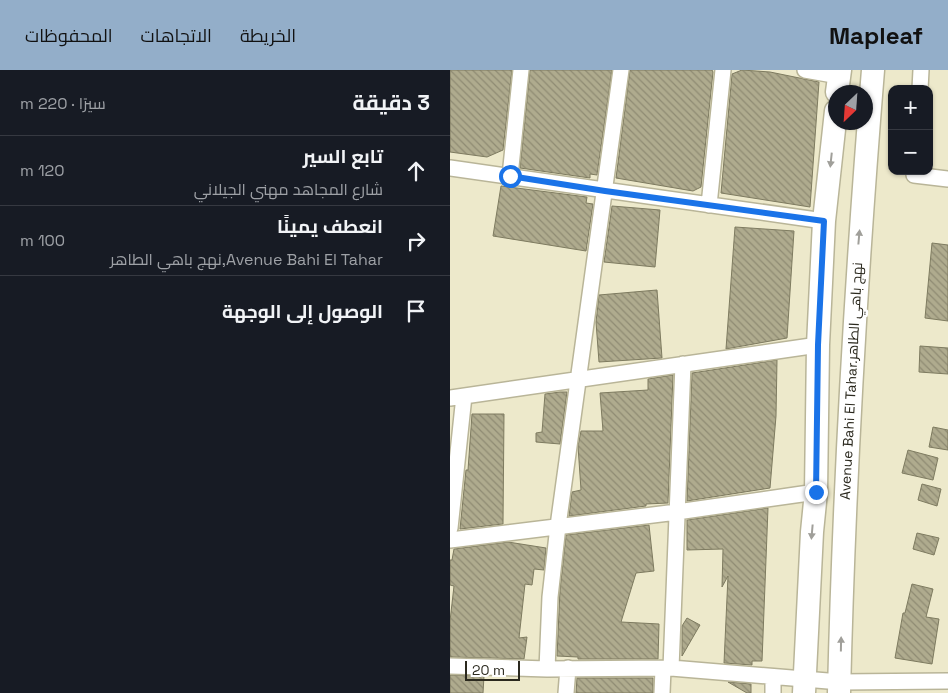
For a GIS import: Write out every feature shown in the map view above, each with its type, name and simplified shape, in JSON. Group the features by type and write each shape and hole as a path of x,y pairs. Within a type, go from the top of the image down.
{"main road":[{"name":"Avenue Bahi El Tahar,نهج باهي الطاهر","path":"840,688 844,506 855,292 873,70"},
{"name":"Avenue Bahi El Tahar,نهج باهي الطاهر","path":"804,686 812,532 816,492 818,345 824,221 834,130"}],"street":[{"path":"510,176 521,70"},
{"path":"547,669 550,597 558,526 621,70"},
{"path":"708,205 723,70"},
{"path":"805,70 839,79"},
{"path":"920,85 921,70"},
{"path":"450,168 824,221"},
{"path":"914,175 948,179"},
{"path":"450,528 457,397 818,345"},
{"path":"662,693 667,669 677,512 683,364"},
{"path":"450,540 677,512 816,492"},
{"path":"450,666 547,669 667,669 773,677 804,686 840,688 948,681"},
{"path":"566,693 568,668"},
{"path":"773,677 773,693"}],"building":[{"path":"450,70 512,70 503,150 487,157 450,152"},
{"path":"530,70 612,70 597,175 590,174 590,178 520,168"},
{"path":"630,70 712,70 701,187 693,191 616,178"},
{"path":"742,70 770,72 819,82 810,207 721,193 732,74"},
{"path":"501,186 587,197 586,203 593,204 586,251 493,236"},
{"path":"612,206 660,210 655,267 604,262"},
{"path":"735,227 794,231 787,338 726,349"},
{"path":"932,243 948,245 948,321 925,318"},
{"path":"657,290 662,358 599,362 596,322 599,295"},
{"path":"920,346 948,348 948,374 919,372"},
{"path":"777,360 776,416 770,488 687,501 692,373"},
{"path":"673,375 668,503 646,504 646,506 569,516 572,492 581,490 578,446 581,431 603,431 600,393 648,390 648,379"},
{"path":"567,392 560,444 536,442 536,433 542,432 545,394"},
{"path":"472,414 504,414 503,524 460,529 466,470 468,470"},
{"path":"933,427 948,430 948,450 929,447"},
{"path":"908,450 938,458 933,480 902,473"},
{"path":"922,484 941,489 937,506 918,500"},
{"path":"768,508 762,661 752,661 752,665 724,663 728,576 722,587 723,549 687,550 687,520"},
{"path":"649,525 654,571 636,573 621,622 659,624 658,659 578,659 578,657 557,656 560,590 566,535"},
{"path":"917,533 939,538 934,555 913,549"},
{"path":"508,542 546,548 544,570 534,569 532,585 525,584 519,638 527,637 524,659 450,657 450,621 454,586 450,585 450,560 452,560 454,549"},
{"path":"912,584 933,589 926,617 939,619 932,664 895,658 903,613 905,613"},
{"path":"687,618 700,625 682,656 682,626"},
{"path":"450,675 484,676 483,693 450,693"},
{"path":"577,678 653,678 653,693 576,693"},
{"path":"728,682 751,684 751,693 747,693"}],"route":[{"path":"510,176 824,221 818,345 816,492"}]}
